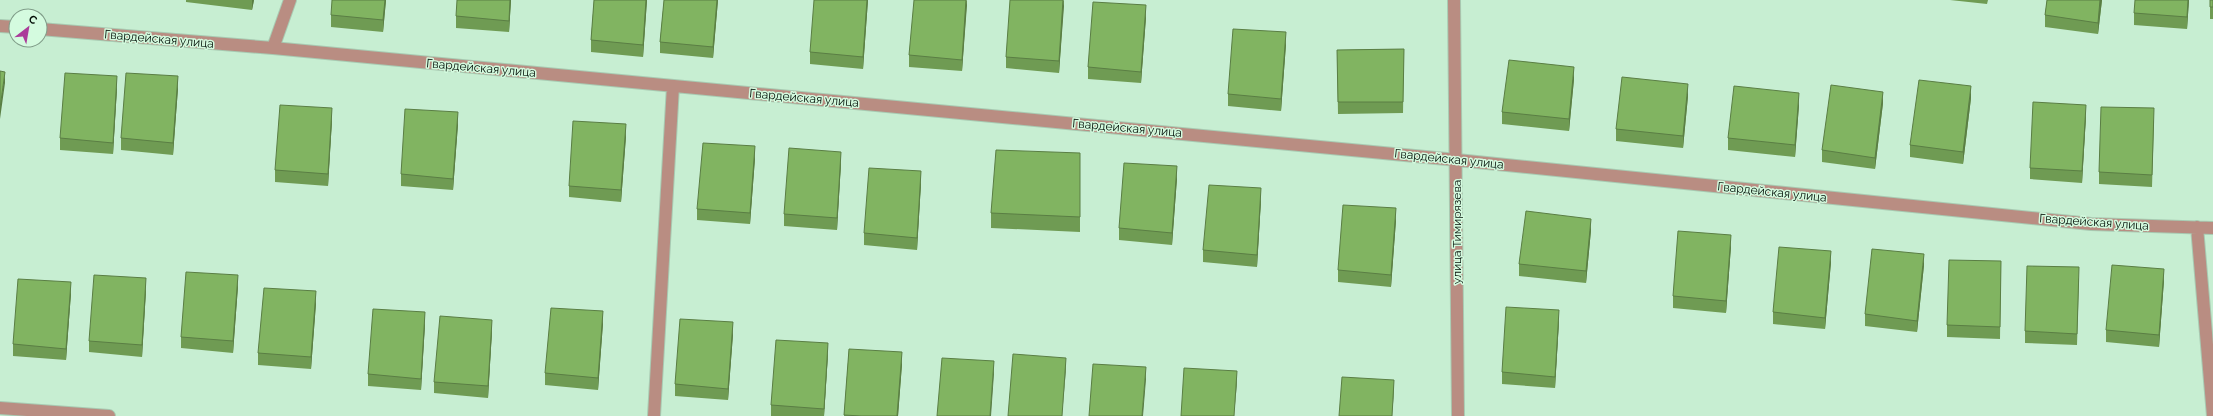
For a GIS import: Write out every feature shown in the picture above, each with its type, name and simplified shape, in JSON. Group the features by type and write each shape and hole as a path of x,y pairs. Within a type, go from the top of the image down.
{"street":[{"path":"273,48 290,0"},
{"name":"улица Тимирязева","path":"1454,0 1457,160 1458,416"},
{"name":"Гвардейская улица","path":"48,30 273,48 1457,160 2091,224 2213,228"},
{"path":"654,416 673,86"},
{"path":"2197,227 2213,416"},
{"path":"0,408 109,416"}],"building":[{"path":"332,0 385,0 383,20 331,15"},
{"path":"457,0 510,0 509,21 456,16"},
{"path":"594,0 646,0 643,45 591,40"},
{"path":"664,0 717,0 713,47 660,42"},
{"path":"814,0 867,0 863,57 810,52"},
{"path":"914,0 966,0 962,60 909,55"},
{"path":"1010,0 1063,0 1059,61 1006,57"},
{"path":"2047,0 2100,0 2098,23 2045,15"},
{"path":"2135,0 2188,0 2187,17 2134,13"},
{"path":"2210,0 2213,0 2213,7 2210,7"},
{"path":"1093,2 1146,5 1141,72 1088,67"},
{"path":"1233,29 1286,32 1281,99 1228,94"},
{"path":"1404,49 1403,102 1338,102 1337,50"},
{"path":"1509,60 1574,67 1569,119 1502,112"},
{"path":"0,71 5,72 0,108"},
{"path":"65,73 117,76 113,143 60,138"},
{"path":"126,73 178,76 173,143 121,138"},
{"path":"1622,77 1688,84 1683,136 1616,129"},
{"path":"1919,80 1971,86 1963,152 1910,145"},
{"path":"1831,85 1883,92 1875,158 1822,150"},
{"path":"1734,86 1799,93 1795,145 1728,138"},
{"path":"2033,102 2086,105 2082,171 2030,168"},
{"path":"280,105 332,108 328,174 275,170"},
{"path":"2101,107 2154,108 2152,175 2099,172"},
{"path":"405,109 458,112 453,179 401,174"},
{"path":"573,121 626,124 621,190 569,186"},
{"path":"703,143 755,146 750,213 697,209"},
{"path":"789,148 841,152 837,218 784,214"},
{"path":"996,150 1080,153 1080,217 991,213"},
{"path":"1124,163 1177,166 1172,233 1119,228"},
{"path":"869,168 921,171 917,238 864,233"},
{"path":"1209,185 1261,188 1257,255 1203,250"},
{"path":"1343,205 1396,208 1391,275 1338,270"},
{"path":"1526,211 1591,219 1586,271 1519,264"},
{"path":"1678,231 1731,235 1726,301 1673,296"},
{"path":"1779,247 1831,251 1825,318 1773,312"},
{"path":"1872,249 1924,254 1917,321 1865,314"},
{"path":"1949,260 2001,261 2000,327 1947,325"},
{"path":"2112,265 2164,269 2159,335 2106,330"},
{"path":"2027,266 2079,267 2077,334 2025,331"},
{"path":"186,272 238,275 233,341 181,337"},
{"path":"94,275 146,278 142,345 89,341"},
{"path":"18,279 71,282 66,349 13,344"},
{"path":"264,288 316,291 311,357 258,353"},
{"path":"1506,307 1559,310 1555,377 1502,372"},
{"path":"551,308 603,311 598,378 545,373"},
{"path":"373,309 425,312 421,379 368,374"},
{"path":"440,316 492,320 488,386 434,382"},
{"path":"680,319 733,322 728,389 675,384"},
{"path":"776,340 828,343 824,409 771,405"},
{"path":"849,349 902,352 897,416 844,415"},
{"path":"1013,354 1066,358 1062,416 1008,416"},
{"path":"942,358 994,361 990,416 937,416"},
{"path":"1093,364 1146,367 1142,416 1089,416"},
{"path":"1184,368 1237,371 1234,416 1181,416"},
{"path":"1342,377 1394,380 1392,416 1339,416"}]}
